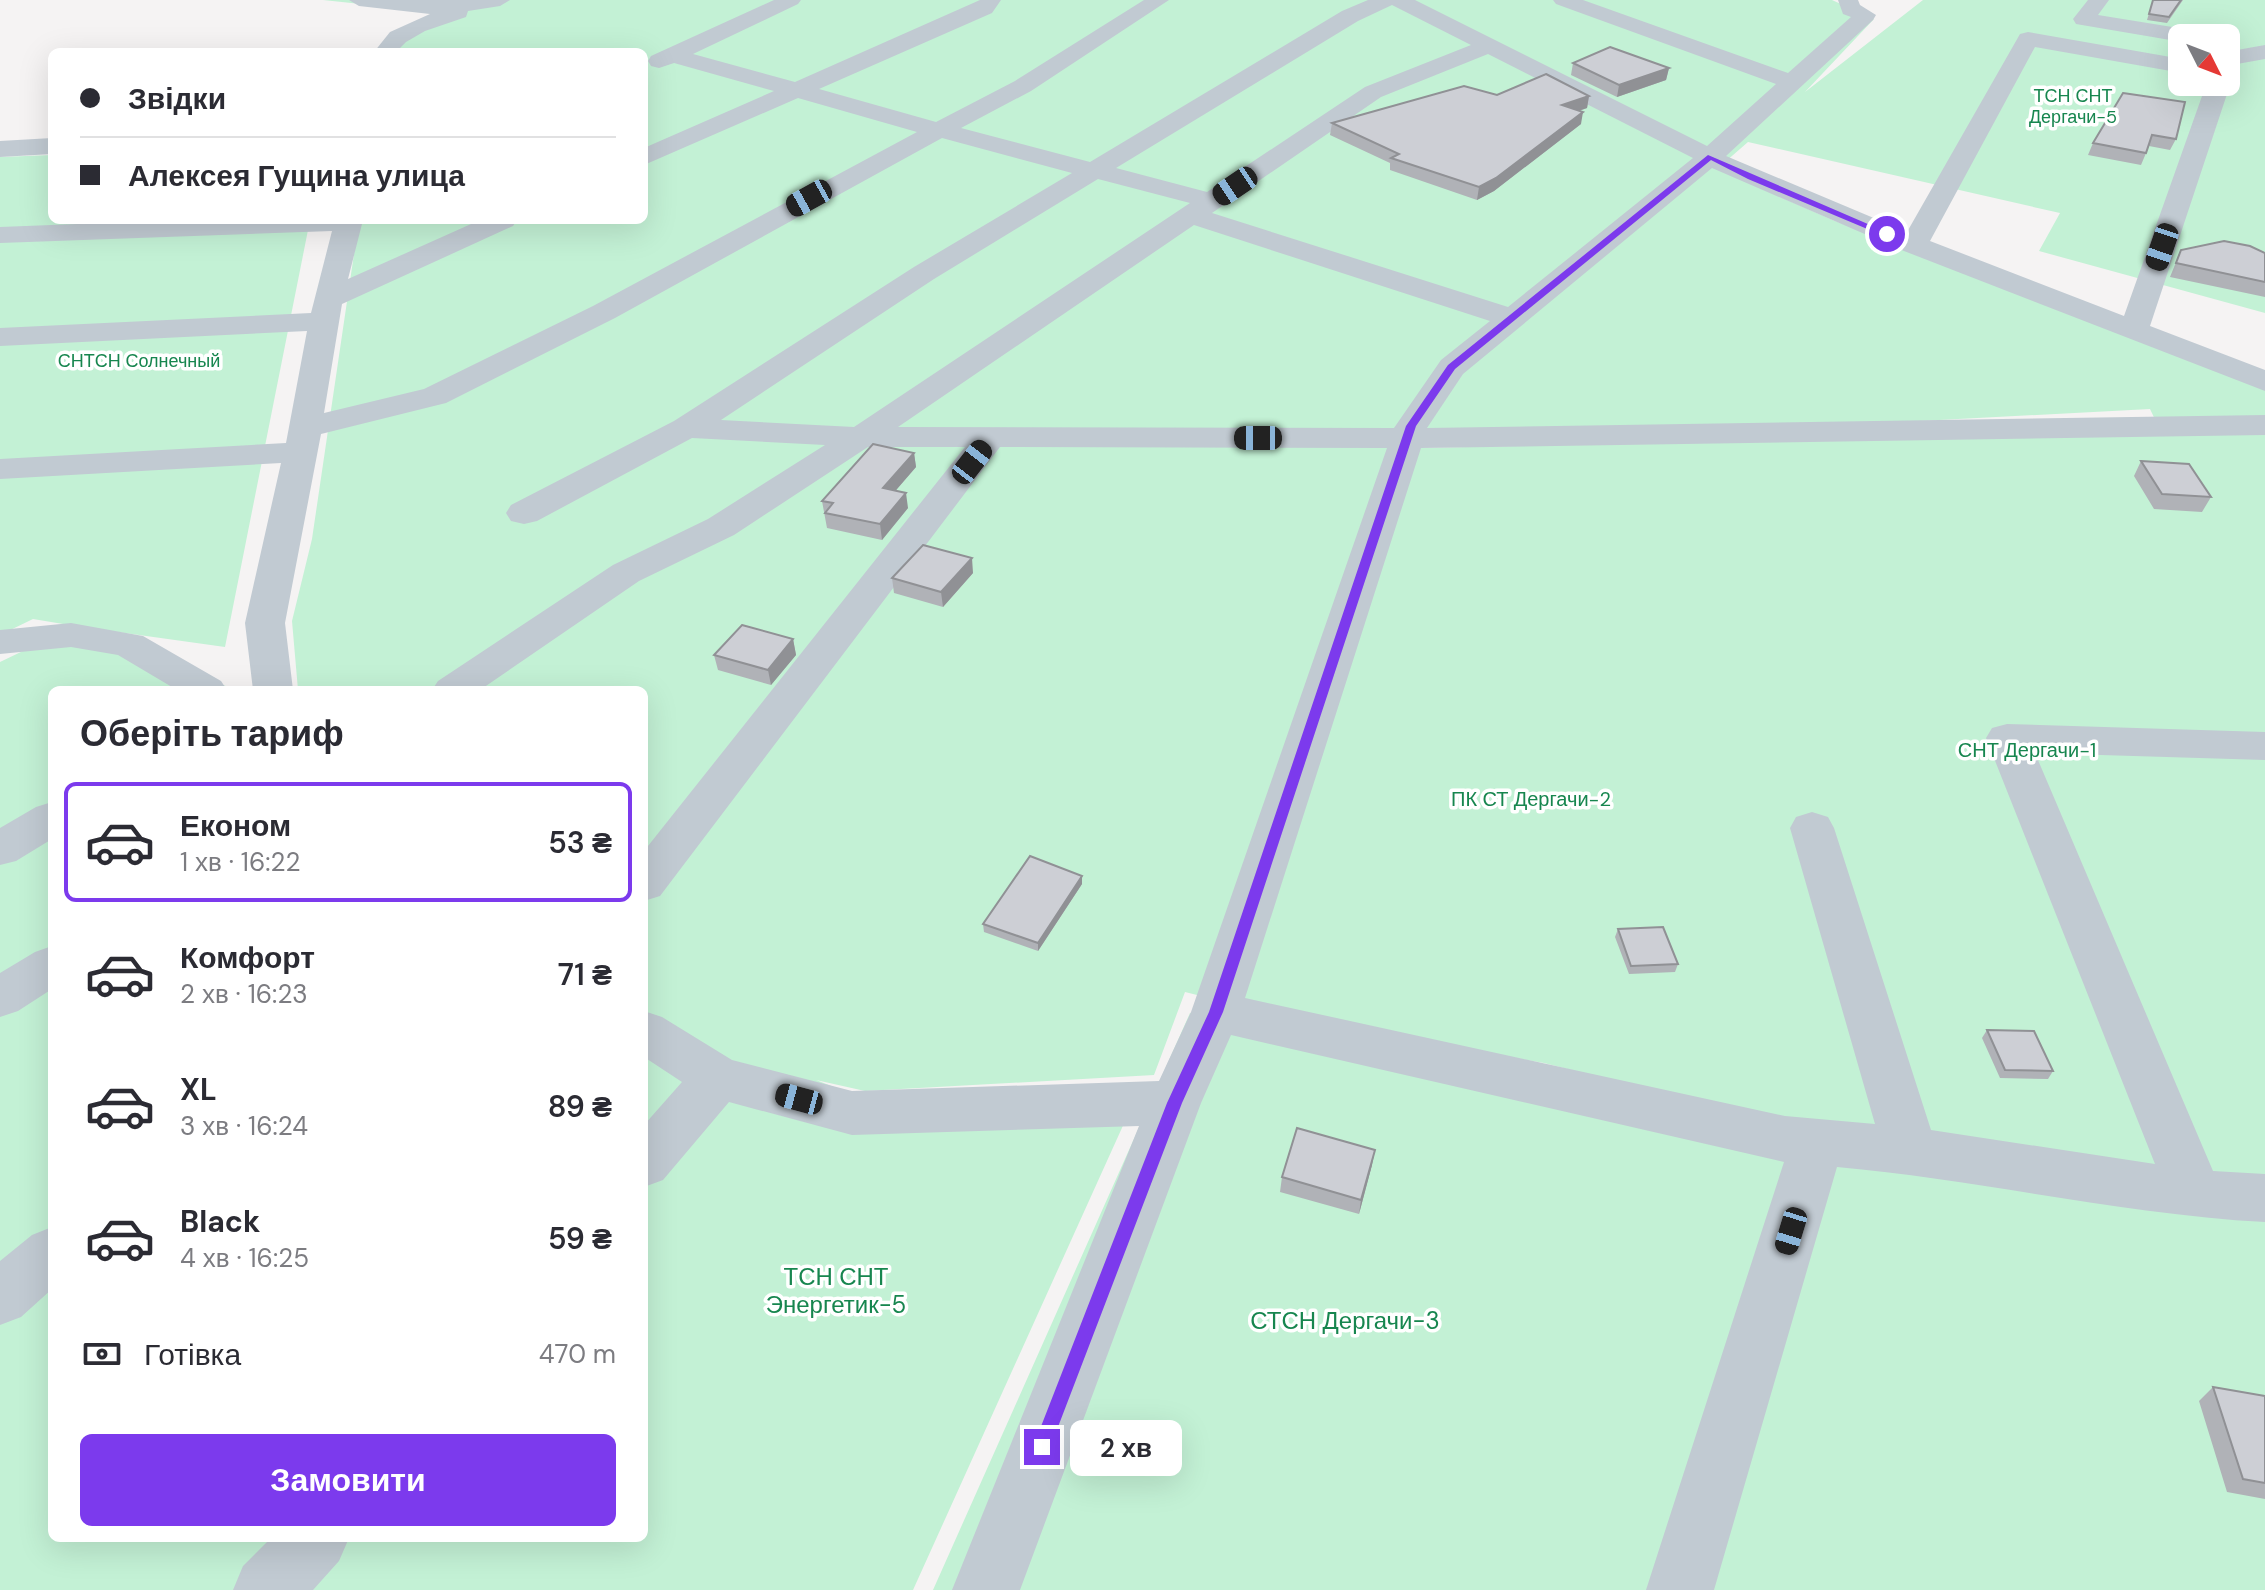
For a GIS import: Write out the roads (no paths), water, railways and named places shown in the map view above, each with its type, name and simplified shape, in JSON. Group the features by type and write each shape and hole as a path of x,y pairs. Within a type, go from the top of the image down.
{"street":[{"path":"359,0 438,8 496,1"},
{"path":"648,65 791,0"},
{"path":"648,155 984,8 991,0"},
{"path":"0,469 303,440 435,396 604,312 1023,86 1159,0"},
{"path":"524,513 686,428 924,273 1350,16 1386,0"},
{"path":"1399,0 1751,178 1914,245 2265,381"},
{"path":"1563,0 1792,82"},
{"path":"986,1590 1175,1103 1216,1012 1411,426 1452,367 1710,157 1865,15 1851,9 1848,0"},
{"path":"2099,0 2084,19 2168,33"},
{"path":"387,48 391,41 432,20 496,1"},
{"path":"1914,245 2028,39 2168,64"},
{"path":"458,686 626,573 721,527 861,437 1373,92 1490,45"},
{"path":"2240,46 2265,51"},
{"path":"2240,56 2265,51"},
{"path":"672,55 1092,171 1513,318"},
{"path":"2240,77 2252,79"},
{"path":"2134,329 2214,96"},
{"path":"0,149 48,146"},
{"path":"0,235 273,224"},
{"path":"273,686 265,623 326,310 347,224"},
{"path":"0,337 326,310 495,224"},
{"path":"686,428 861,437 1407,438 2265,425"},
{"path":"648,879 991,437"},
{"path":"0,642 71,635 129,645 200,686"},
{"path":"2195,1194 2007,738 2265,746"},
{"path":"0,849 48,820"},
{"path":"1812,828 1910,1150"},
{"path":"0,997 48,967"},
{"path":"1216,1012 1785,1139 1910,1150 2195,1194 2265,1198"},
{"path":"648,1034 718,1078 852,1113 1175,1103"},
{"path":"648,1158 718,1078"},
{"path":"1680,1590 1818,1141"},
{"path":"0,1298 48,1256"},
{"path":"267,1590 312,1542"}],"park label":[{"name":"ТСН СНТ Дергачи-5","path":"2073,106"},
{"name":"СНТСН Солнечный","path":"139,361"},
{"name":"СНТ Дергачи-1","path":"2027,750"},
{"name":"ПК СТ Дергачи-2","path":"1531,799"},
{"name":"ТСН СНТ Энергетик-5","path":"836,1291"},
{"name":"СТСН Дергачи-3","path":"1345,1321"}]}
